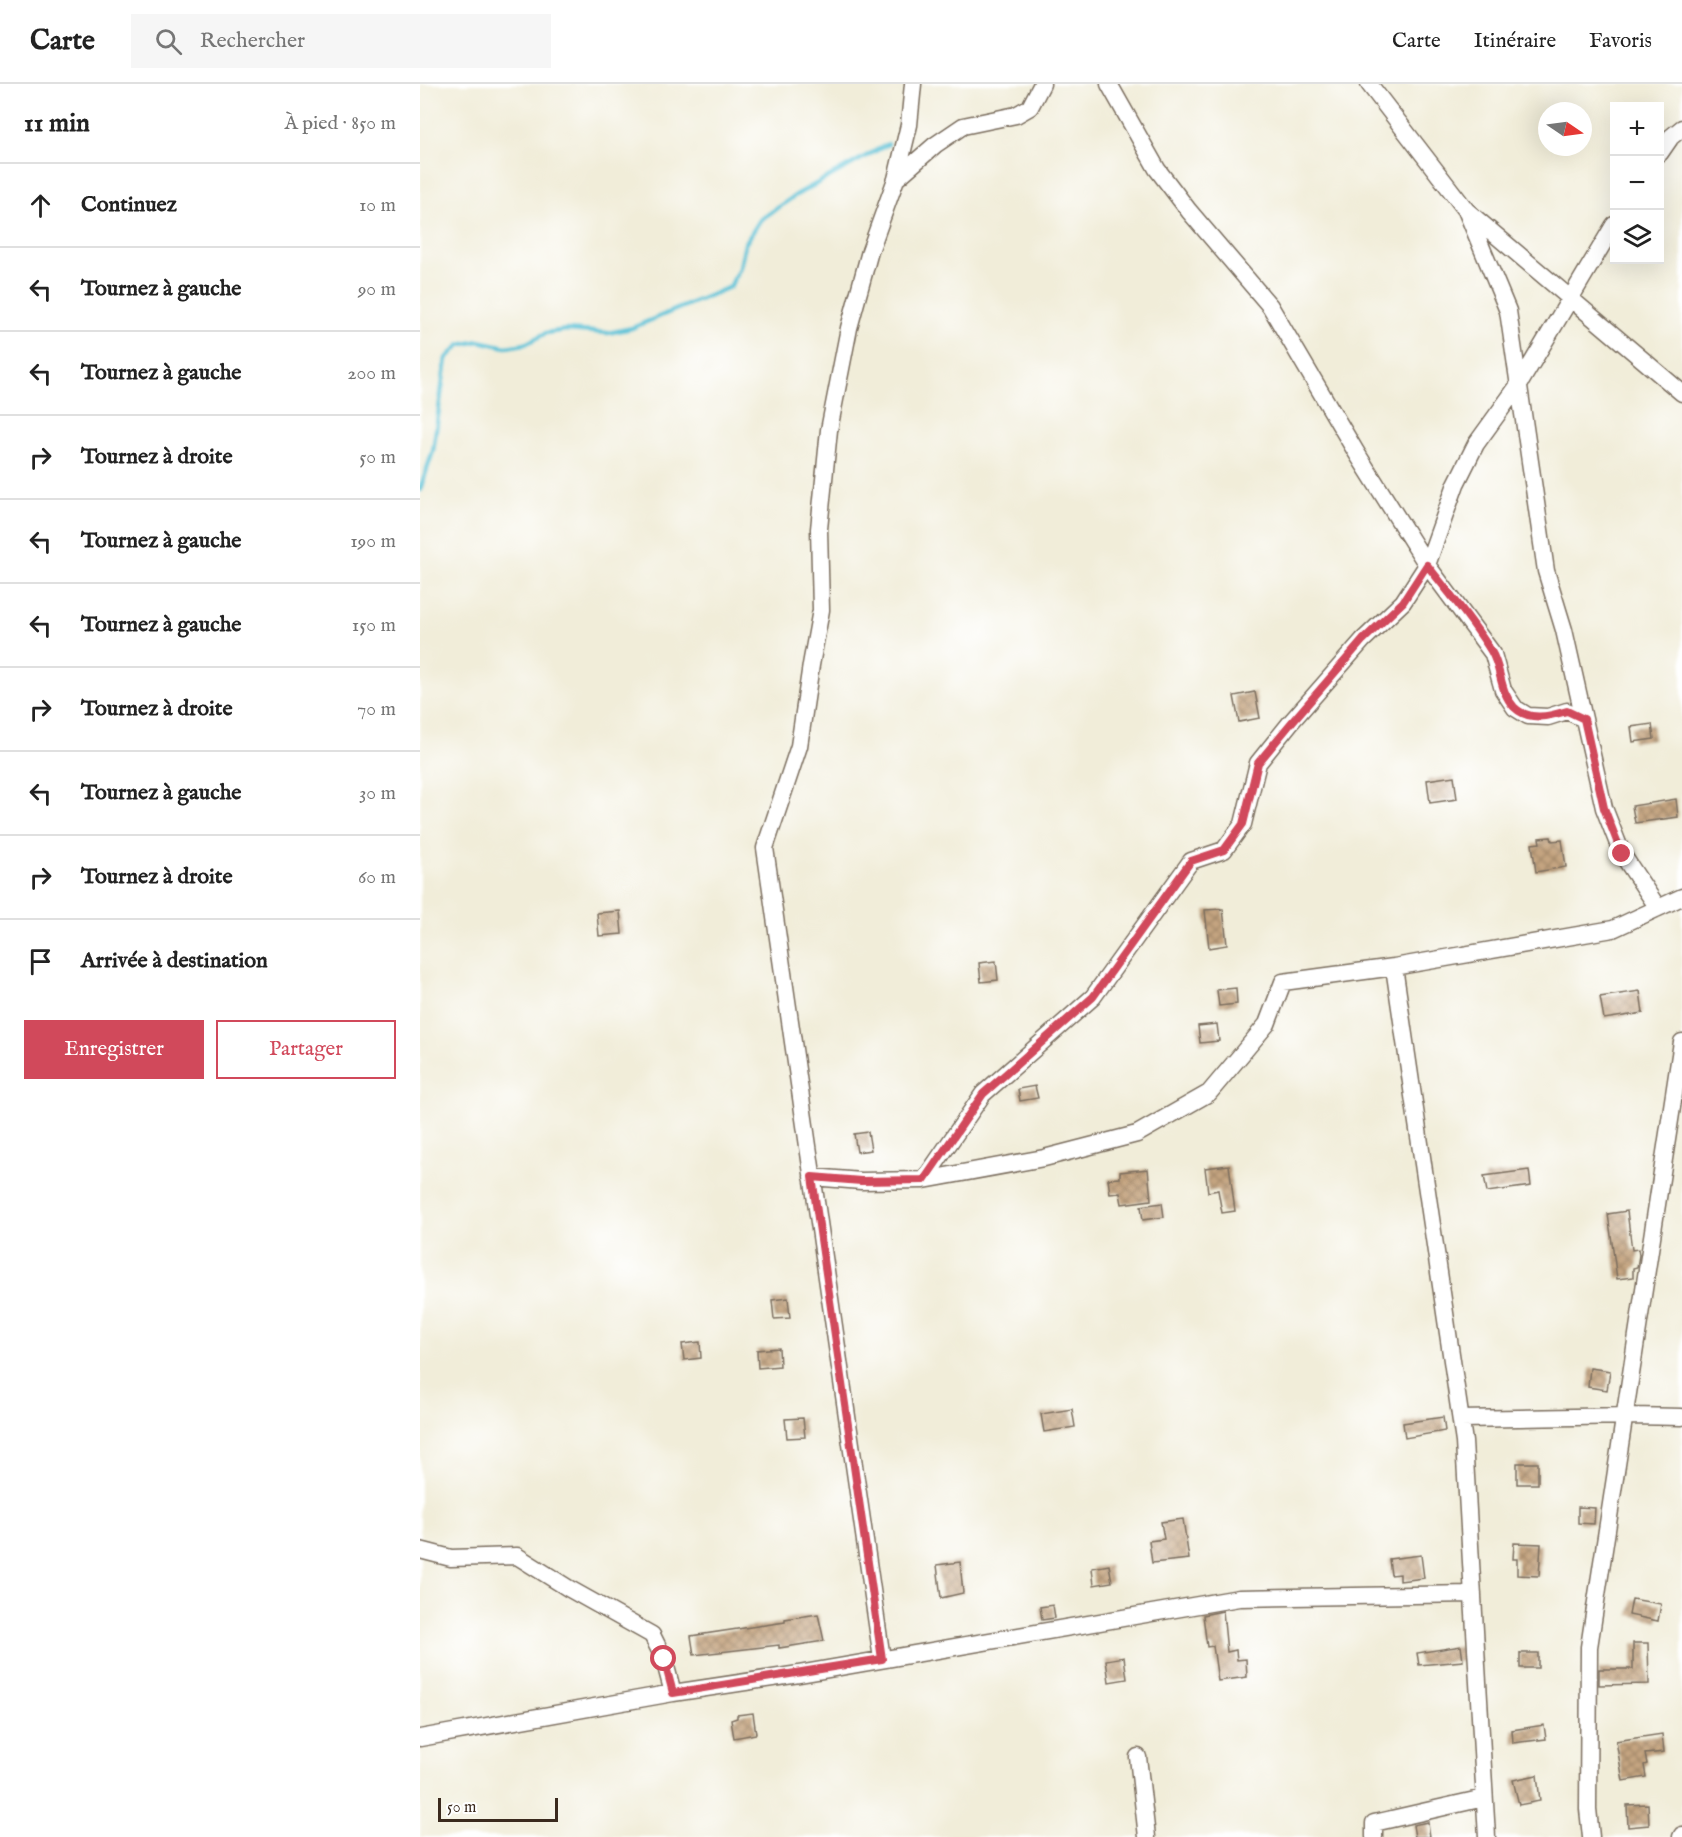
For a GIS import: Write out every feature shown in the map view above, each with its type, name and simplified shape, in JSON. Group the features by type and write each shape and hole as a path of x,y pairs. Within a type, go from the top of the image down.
{"street":[{"path":"882,1659 765,848 799,746 821,610 819,529 829,430 849,328 870,251 896,179 909,125 913,84"},
{"path":"896,179 935,145 963,126 1016,115 1030,107 1042,84"},
{"path":"1109,84 1157,169 1189,212 1270,306 1356,452 1427,565 1493,654 1503,690 1515,708 1528,716 1548,717 1567,711 1584,719"},
{"path":"1369,84 1466,210 1682,393"},
{"path":"1664,146 1682,128"},
{"path":"1466,210 1508,311 1546,571 1564,630 1604,808 1622,854 1658,908"},
{"path":"924,1180 983,1094 1093,997 1191,861 1224,850 1243,824 1258,763 1363,640 1403,602 1427,565 1456,484 1476,444 1520,383 1610,232"},
{"path":"812,1177 861,1181 924,1180 1044,1158 1137,1134 1209,1093 1267,1024 1283,982 1394,967 1613,929 1682,897"},
{"path":"1394,967 1464,1442 1487,1837"},
{"path":"1591,1837 1588,1809 1589,1647 1682,1042"},
{"path":"1461,1419 1682,1417"},
{"path":"420,1550 451,1558 518,1556 568,1588 652,1635 664,1659 673,1693"},
{"path":"420,1738 1239,1598 1473,1594"},
{"path":"1138,1757 1147,1837"},
{"path":"1374,1837 1374,1823 1484,1798"}],"building":[{"path":"1255,692 1260,718 1239,722 1234,696"},
{"path":"1652,724 1654,739 1633,742 1631,727"},
{"path":"1454,776 1457,799 1430,803 1427,780"},
{"path":"1676,799 1678,817 1635,823 1632,806"},
{"path":"1551,837 1552,841 1562,840 1566,867 1536,872 1532,844 1540,843 1539,838"},
{"path":"1223,909 1227,945 1209,948 1205,910"},
{"path":"620,911 622,934 599,936 597,913"},
{"path":"996,961 998,980 981,982 979,963"},
{"path":"1236,988 1237,1004 1219,1006 1217,990"},
{"path":"1640,991 1643,1013 1604,1019 1600,997"},
{"path":"1217,1024 1219,1041 1200,1043 1198,1026"},
{"path":"1035,1086 1038,1098 1020,1101 1018,1089"},
{"path":"868,1132 871,1150 857,1152 854,1134"},
{"path":"1229,1165 1235,1211 1222,1213 1218,1190 1208,1192 1205,1168"},
{"path":"1148,1169 1151,1200 1122,1204 1120,1193 1110,1194 1108,1179 1120,1178 1120,1172"},
{"path":"1529,1170 1531,1186 1487,1192 1484,1176"},
{"path":"1162,1203 1164,1217 1143,1220 1141,1206"},
{"path":"1627,1211 1632,1250 1638,1249 1639,1255 1637,1267 1633,1268 1633,1277 1617,1279 1608,1214"},
{"path":"788,1298 790,1318 774,1319 772,1300"},
{"path":"700,1342 701,1358 684,1360 682,1344"},
{"path":"779,1348 780,1366 758,1368 757,1350"},
{"path":"1590,1368 1610,1371 1607,1390 1588,1387"},
{"path":"1072,1409 1075,1427 1044,1432 1041,1414"},
{"path":"1443,1417 1445,1431 1405,1438 1403,1423"},
{"path":"803,1418 805,1437 787,1438 785,1419"},
{"path":"1517,1463 1538,1463 1538,1484 1517,1484"},
{"path":"1578,1507 1595,1508 1594,1524 1578,1523"},
{"path":"1183,1519 1189,1559 1152,1563 1149,1541 1164,1539 1161,1522"},
{"path":"1514,1543 1541,1544 1539,1576 1517,1575 1517,1559 1513,1559"},
{"path":"1421,1555 1424,1578 1400,1581 1400,1574 1391,1575 1389,1559"},
{"path":"960,1562 963,1593 941,1598 937,1565"},
{"path":"1109,1565 1112,1582 1094,1585 1092,1568"},
{"path":"1632,1599 1661,1604 1658,1621 1629,1615"},
{"path":"1053,1605 1055,1618 1042,1620 1040,1607"},
{"path":"1223,1611 1227,1652 1236,1650 1237,1660 1246,1659 1247,1677 1218,1681 1213,1646 1207,1647 1203,1615"},
{"path":"818,1614 824,1641 779,1648 779,1645 694,1655 691,1636 785,1622 785,1619"},
{"path":"1633,1643 1648,1643 1649,1684 1599,1685 1599,1669 1633,1669"},
{"path":"1461,1646 1463,1661 1419,1665 1417,1653"},
{"path":"1520,1653 1538,1653 1538,1668 1520,1668"},
{"path":"1124,1657 1127,1679 1109,1682 1106,1660"},
{"path":"753,1713 756,1734 734,1738 731,1720 737,1718 737,1715"},
{"path":"1544,1725 1546,1739 1513,1743 1512,1730"},
{"path":"1662,1734 1664,1752 1645,1754 1646,1777 1623,1781 1616,1741"},
{"path":"1537,1775 1540,1801 1519,1805 1513,1780"},
{"path":"1648,1804 1649,1825 1628,1827 1627,1805"},
{"path":"1428,1822 1430,1837 1415,1837 1413,1825"}],"waterway":[{"path":"420,490 433,451 446,359 460,345 479,341 506,347 525,344 546,333 566,330 608,333 632,328 730,287 740,267 745,244 760,220 796,195 888,144"}],"route":[{"path":"664,1659 673,1693 882,1659 812,1177 861,1181 924,1180 983,1094 1093,997 1191,861 1224,850 1243,824 1258,763 1363,640 1403,602 1427,565 1493,654 1503,690 1515,708 1528,716 1548,717 1567,711 1584,719 1604,808 1622,854"}]}
